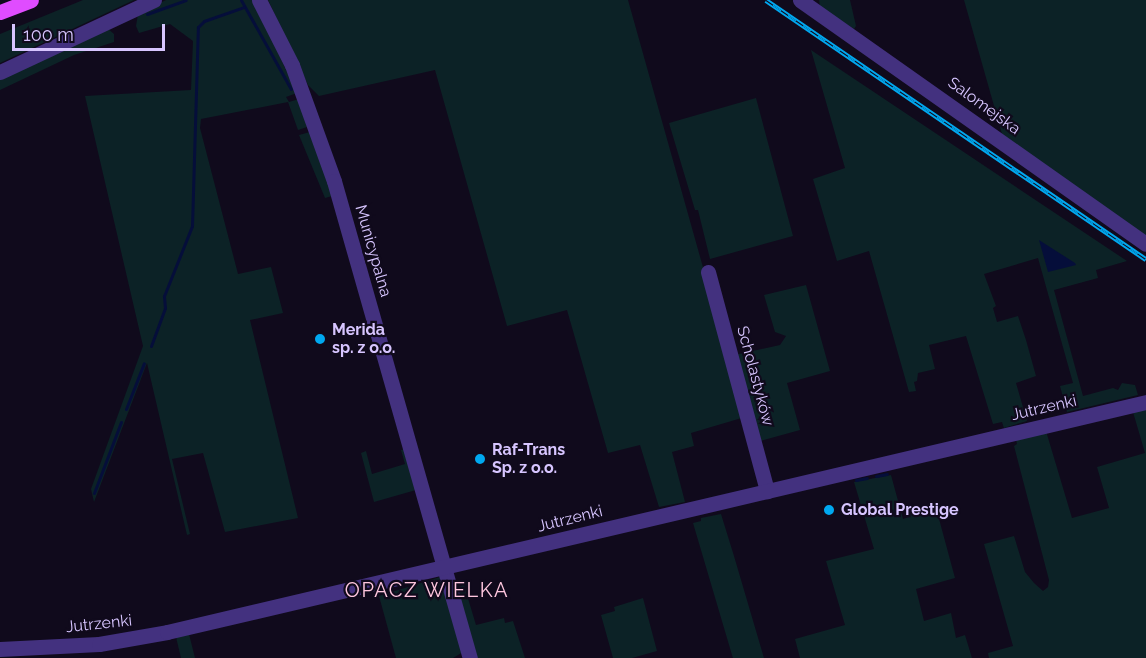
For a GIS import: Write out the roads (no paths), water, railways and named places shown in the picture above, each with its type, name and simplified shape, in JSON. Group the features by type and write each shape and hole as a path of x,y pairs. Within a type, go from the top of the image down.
{"main road":[{"path":"0,12 31,0"}],"street":[{"path":"0,72 154,0"},
{"name":"Municypalna","path":"259,0 292,65 334,181 470,658"},
{"name":"Salomejska","path":"800,0 930,89 1146,244"},
{"name":"Scholastyków","path":"708,272 767,491"},
{"name":"Jutrzenki","path":"0,649 120,641 1146,402"}],"waterway":[{"path":"147,14 186,0"},
{"path":"241,0 291,89"},
{"path":"151,346 165,308 164,296 192,226 198,27 204,21 244,7"},
{"path":"126,409 144,363"},
{"path":"94,493 121,422"},
{"path":"876,476 887,474"},
{"path":"856,480 867,478"}],"railway":[{"path":"766,0 1146,259"}],"place":[{"name":"Merida sp. z o.o.","path":"320,339"},
{"name":"Raf-Trans Sp. z o.o.","path":"480,459"},
{"name":"Global Prestige","path":"829,510"}],"district":[{"name":"OPACZ WIELKA","path":"427,590"}]}
